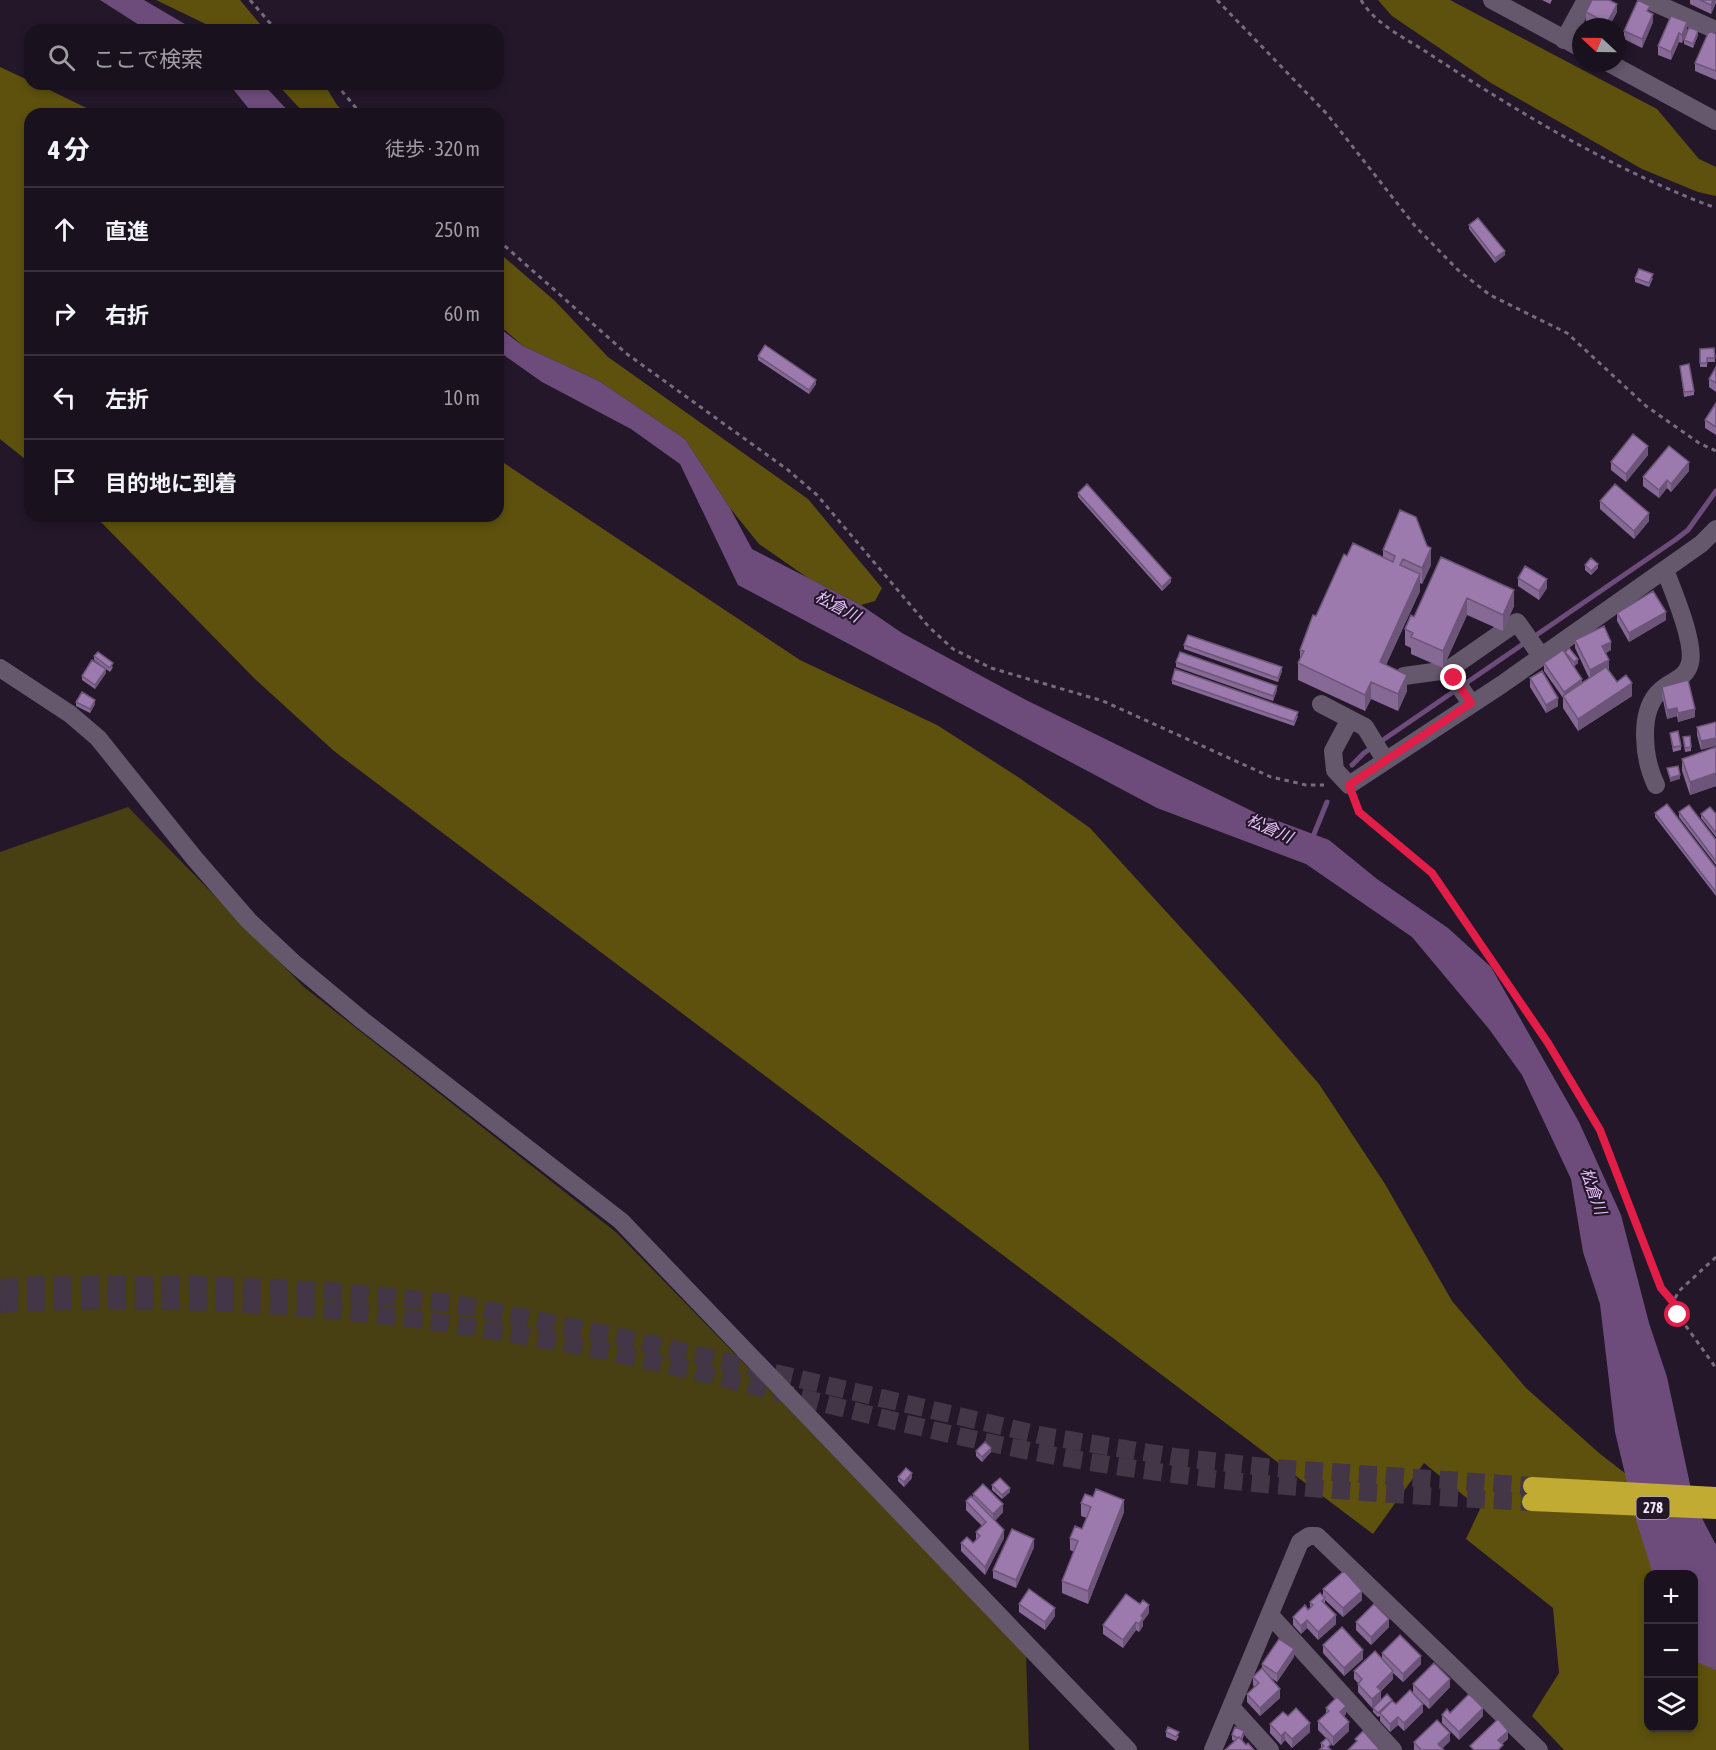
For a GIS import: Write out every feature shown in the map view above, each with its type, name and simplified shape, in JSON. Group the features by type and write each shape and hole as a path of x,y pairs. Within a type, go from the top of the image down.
{"highway":[{"name":"278","path":"1531,1494 1592,1497 1716,1510"},
{"name":"278","path":"1592,1497 1716,1496"}],"street":[{"path":"1492,0 1572,44"},
{"path":"1564,40 1586,0"},
{"path":"1648,0 1716,30"},
{"path":"1626,72 1716,121"},
{"path":"1350,719 1333,751 1335,770 1349,785 1378,748 1469,699 1534,646 1665,570 1701,544 1716,529"},
{"path":"1656,786 1650,774 1646,750 1646,724 1651,702 1661,689 1686,672 1691,654 1665,570"},
{"path":"1404,676 1451,674 1517,622 1534,646"},
{"path":"0,668 70,714 99,738 143,797 218,886 249,921 296,965 362,1020 621,1221 1128,1750"},
{"path":"1451,674 1469,699"},
{"path":"1321,704 1365,727 1378,748"},
{"path":"1213,1750 1300,1542 1309,1536 1317,1536 1539,1750"},
{"path":"1270,1615 1393,1750"},
{"path":"1232,1707 1270,1750"}],"path":[{"path":"250,0 271,24"},
{"path":"1216,0 1327,114 1414,226 1458,270 1490,295 1567,333 1646,406 1699,443 1716,451"},
{"path":"1361,0 1379,21 1497,98 1635,173 1678,194 1716,208"},
{"path":"341,90 355,108"},
{"path":"504,245 627,354 788,470 817,495 929,627 953,649 991,668 1103,701 1271,777 1306,785 1349,785 1359,812 1432,873 1548,1043 1600,1130 1661,1288 1673,1302 1678,1315 1716,1368"},
{"path":"1673,1302 1679,1291 1716,1257"}],"shaded area":[{"path":"156,0 240,0 260,24 206,24"},
{"path":"1378,0 1450,0 1572,64 1572,72 1587,72 1657,109 1699,159 1716,167 1716,196 1698,192 1642,169 1491,83 1392,16"},
{"path":"0,67 24,78 24,90 49,90 87,108 24,108 24,458 0,439"},
{"path":"283,90 328,90 340,108 299,108"},
{"path":"504,257 555,301 608,357 808,499 882,588 875,601 861,605 808,578 759,544 730,508 685,439 599,381 523,346 504,329"},
{"path":"504,463 800,660 937,725 1018,777 1090,828 1243,996 1319,1084 1385,1184 1452,1301 1526,1388 1599,1453 1716,1544 1716,1750 1564,1750 1532,1716 1559,1673 1553,1608 1466,1539 1480,1509 1424,1463 1373,1534 334,751 255,679 101,522 504,522"},
{"path":"128,807 304,987 617,1233 1026,1652 1029,1750 0,1750 0,852"}],"water":[{"path":"100,0 144,0 185,24 138,24"},
{"path":"234,90 269,90 285,108 248,108"},
{"name":"松倉川","path":"504,332 523,346 599,381 685,439 730,508 752,549 861,605 902,633 1026,700 1254,812 1329,840 1377,879 1448,928 1491,967 1579,1122 1621,1215 1649,1323 1667,1377 1694,1503 1716,1545 1716,1670 1698,1663 1698,1570 1652,1570 1636,1520 1615,1432 1600,1304 1583,1252 1571,1179 1522,1075 1489,1029 1412,937 1306,864 1157,808 738,585 680,464 631,429 542,382 504,355"}],"building":[{"path":"1592,0 1609,0 1617,4 1610,18 1597,18 1586,12"},
{"path":"1638,0 1650,6 1647,11 1653,14 1642,39 1626,32 1626,27"},
{"path":"1700,0 1713,0 1711,5"},
{"path":"1671,16 1687,22 1682,35 1679,33 1671,52 1658,46"},
{"path":"1689,27 1698,31 1693,44 1684,40"},
{"path":"1709,31 1716,34 1716,71 1695,63"},
{"path":"1478,218 1505,251 1495,258 1469,225"},
{"path":"1639,269 1653,274 1649,283 1635,278"},
{"path":"765,345 816,380 809,390 758,356"},
{"path":"1714,348 1715,358 1707,358 1707,363 1700,363 1700,349"},
{"path":"1689,364 1694,391 1684,392 1680,366"},
{"path":"1716,367 1716,383 1709,379"},
{"path":"1716,403 1716,427 1705,420"},
{"path":"1633,434 1648,446 1626,474 1611,462"},
{"path":"1669,446 1689,462 1671,484 1667,480 1659,490 1643,477"},
{"path":"1087,484 1171,578 1162,587 1078,493"},
{"path":"1615,484 1649,513 1634,531 1600,501"},
{"path":"1400,510 1416,517 1427,546 1431,548 1422,568 1403,559 1400,565 1420,574 1380,662 1407,675 1398,694 1371,682 1365,695 1298,663 1304,651 1300,650 1313,615 1316,616 1344,554 1347,556 1353,543 1393,562 1395,556 1383,550"},
{"path":"1441,557 1514,590 1503,615 1467,598 1443,651 1411,637 1413,633 1405,629 1411,615 1414,617"},
{"path":"1591,558 1598,564 1591,571 1585,565"},
{"path":"1525,566 1547,579 1539,591 1518,578"},
{"path":"1653,591 1666,612 1629,633 1617,613"},
{"path":"1604,626 1611,642 1602,646 1609,660 1590,670 1575,640"},
{"path":"1188,635 1282,667 1278,678 1184,645"},
{"path":"1569,648 1578,659 1574,662 1565,652"},
{"path":"1563,650 1582,679 1564,692 1544,663"},
{"path":"98,652 113,663 110,668 94,656"},
{"path":"1180,652 1277,686 1273,696 1176,662"},
{"path":"92,660 106,669 95,685 82,676"},
{"path":"1606,667 1617,682 1626,675 1632,683 1578,719 1563,696"},
{"path":"1175,669 1298,712 1294,722 1172,680"},
{"path":"1542,671 1558,698 1546,705 1530,678"},
{"path":"1688,680 1695,709 1678,713 1677,708 1667,710 1662,687"},
{"path":"82,692 95,700 90,709 76,702"},
{"path":"1716,722 1716,738 1701,741 1697,727"},
{"path":"1678,731 1681,746 1673,747 1670,733"},
{"path":"1690,736 1691,747 1685,748 1683,737"},
{"path":"1716,747 1716,773 1690,782 1682,759"},
{"path":"1678,766 1680,775 1670,778 1667,768"},
{"path":"1667,804 1716,868 1716,892 1655,813"},
{"path":"1689,805 1716,840 1716,861 1679,812"},
{"path":"1710,807 1716,814 1716,833 1701,814"},
{"path":"985,1442 991,1448 982,1457 976,1451"},
{"path":"906,1468 912,1473 904,1482 898,1477"},
{"path":"1000,1478 1010,1488 1002,1495 992,1485"},
{"path":"983,1484 1003,1504 993,1514 973,1494"},
{"path":"1096,1489 1124,1500 1088,1591 1062,1581 1078,1541 1070,1538 1075,1526 1082,1529 1091,1507 1081,1503 1085,1494 1093,1497"},
{"path":"971,1496 1004,1530 985,1567 961,1543 967,1537 973,1543 980,1536 976,1532 986,1522 966,1501"},
{"path":"1012,1529 1034,1539 1016,1580 993,1570"},
{"path":"1344,1571 1362,1591 1343,1608 1323,1589"},
{"path":"1029,1589 1055,1608 1045,1622 1019,1604"},
{"path":"1320,1593 1325,1598 1322,1601 1336,1615 1318,1632 1307,1620 1301,1626 1293,1617 1305,1605 1308,1610 1313,1605 1310,1602"},
{"path":"1126,1594 1140,1604 1143,1600 1149,1605 1141,1616 1143,1618 1139,1624 1136,1622 1123,1640 1103,1625"},
{"path":"1374,1604 1389,1619 1371,1637 1356,1622"},
{"path":"1342,1627 1363,1650 1344,1668 1323,1645"},
{"path":"1400,1635 1421,1656 1403,1674 1382,1653"},
{"path":"1279,1639 1294,1649 1277,1674 1262,1664"},
{"path":"1375,1651 1393,1671 1377,1687 1381,1691 1372,1699 1358,1684 1362,1679 1354,1671"},
{"path":"1434,1663 1450,1679 1429,1700 1413,1684"},
{"path":"1262,1668 1280,1689 1260,1708 1247,1694 1259,1683 1253,1677"},
{"path":"1410,1690 1423,1704 1404,1723 1398,1717 1390,1724 1380,1713 1392,1701 1396,1704"},
{"path":"1387,1694 1392,1700 1378,1713 1373,1708"},
{"path":"1469,1694 1483,1708 1459,1732 1442,1715 1447,1709 1450,1713"},
{"path":"1337,1697 1346,1706 1340,1712 1349,1722 1333,1737 1318,1721 1329,1711 1326,1708"},
{"path":"1296,1708 1310,1723 1292,1739 1285,1732 1281,1736 1270,1724 1283,1712 1288,1716"},
{"path":"1498,1719 1508,1731 1498,1740 1503,1745 1498,1750 1474,1750 1470,1746"},
{"path":"1437,1720 1450,1733 1438,1744 1444,1750 1421,1750 1414,1742"},
{"path":"1168,1727 1179,1732 1176,1737 1166,1732"},
{"path":"1235,1727 1244,1731 1241,1739 1232,1735"},
{"path":"1363,1731 1380,1750 1348,1750"},
{"path":"1239,1737 1246,1745 1248,1743 1254,1750 1225,1750"},
{"path":"1327,1738 1331,1744 1328,1747 1331,1750 1319,1750 1324,1746 1321,1743"}],"waterway":[{"path":"1352,765 1364,753 1675,540 1688,530 1716,491"},
{"path":"1312,839 1327,802"}],"tunnel":[{"path":"0,1288 50,1284 184,1284 329,1291 451,1303 616,1336 1044,1436 1175,1457 1274,1468 1532,1486"},
{"path":"0,1304 78,1301 233,1303 389,1316 466,1326 619,1354 930,1430 1097,1463 1282,1486 1531,1502"}],"route":[{"path":"1454,678 1471,703 1349,785 1359,812 1432,873 1548,1043 1600,1130 1661,1288 1673,1302 1678,1315"}]}
